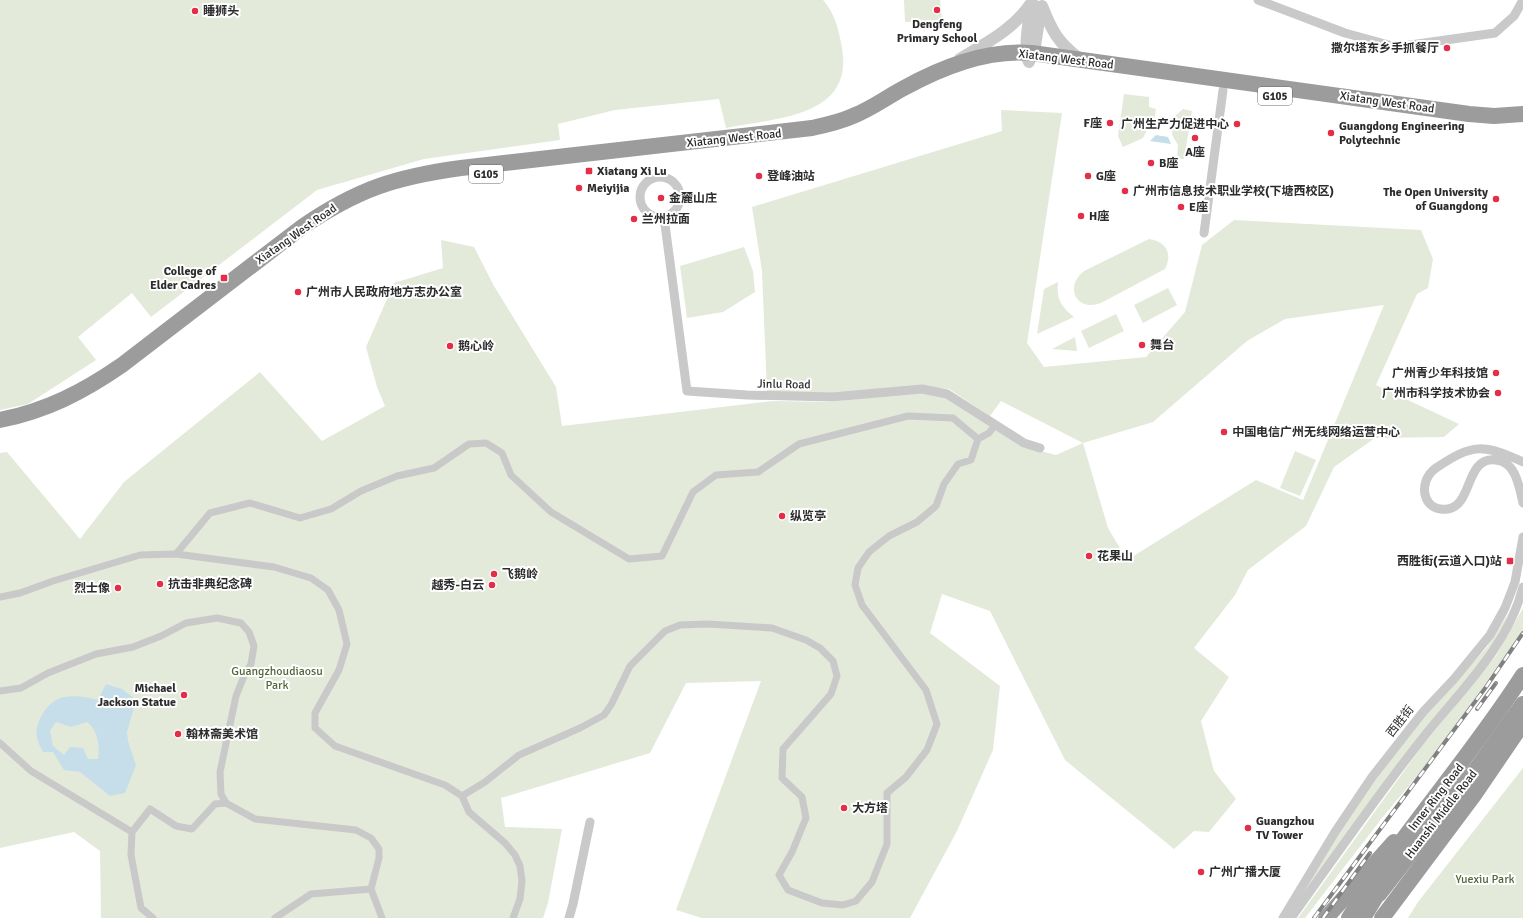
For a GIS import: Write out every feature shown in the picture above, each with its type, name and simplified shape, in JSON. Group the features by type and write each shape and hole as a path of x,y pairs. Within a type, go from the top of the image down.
{"highway":[{"name":"Xiatang West Road","path":"0,429 44,419 89,398 116,380 323,223 360,203 385,192 409,185 445,179 818,136 854,126 927,87 963,72 1029,56 1223,90 1485,124 1523,121"},
{"name":"Xiatang West Road","path":"0,420 39,411 71,398 92,385 122,365 302,226 332,207 371,188 410,176 448,170 812,128 853,116 945,68 980,58 1029,56 1080,60 1469,114 1494,116 1523,114"},
{"name":"Inner Ring Road","path":"1349,918 1387,861 1496,717 1523,675"},
{"path":"1343,918 1402,855 1523,681"},
{"name":"Inner Ring Road","path":"1365,914 1391,873 1480,754 1523,691"},
{"name":"Huanshi Middle Road","path":"1352,918 1365,914 1402,855 1478,768 1523,704"},
{"name":"Huanshi Middle Road","path":"1382,918 1471,800 1523,723"},
{"path":"1326,918 1443,787"}],"street":[{"path":"1258,0 1345,33 1396,47 1495,33 1514,16 1523,0"},
{"path":"1029,56 1037,2"},
{"path":"1037,2 1055,36 1064,47 1080,60"},
{"path":"945,68 1009,29 1037,2"},
{"path":"1204,233 1223,90"},
{"path":"660,177 673,182 680,192 678,205 670,214 664,216 651,215 643,205 641,199 644,186 654,178 660,177"},
{"name":"Jinlu Road","path":"664,216 687,391 747,395 832,397 922,389 947,394 1024,444 1040,448"},
{"path":"176,554 210,513 250,503 300,518 331,509 361,491 397,476 434,468 469,444 486,443 502,452 511,475 551,512 629,559 662,556 693,492 716,475 758,472 799,444 908,416 953,418 978,439"},
{"path":"462,796 486,782 518,756 580,728 604,715 611,705 630,666 665,631 680,625 708,624 772,628 806,640 820,648 833,661 837,676 831,694 782,749 782,778 802,797 806,818 792,852 779,875 788,890 822,903 844,905 856,901 872,882 886,844 887,793 906,777 927,750 937,724 926,690 862,605 855,585 858,568 869,552 889,536 917,522 936,506 944,484 958,464 971,460 978,439 989,433 996,425"},
{"path":"1523,462 1495,450 1473,449 1456,454 1430,472 1425,480 1424,489 1427,501 1436,508 1452,508 1462,498 1474,470 1482,462 1492,459 1499,460 1507,464 1512,469 1516,477 1523,502"},
{"name":"西胜街","path":"1283,918 1335,832 1372,777 1423,712 1454,679 1490,635 1505,608 1516,582 1523,538"},
{"path":"0,597 20,593 53,581 140,555 176,554 274,567 311,578 328,590 339,610 347,644 339,670 315,713 315,728 335,746 445,785 462,796 469,812 505,843 515,855 520,866 522,881 520,899 513,918"},
{"path":"1291,918 1421,740 1491,654 1514,614 1523,587"},
{"path":"0,690 21,688 48,673 96,654 133,647 162,636 186,623 217,618 241,623 249,632 254,646 251,664 244,676 236,696 220,772 221,794 226,804"},
{"path":"0,743 31,770 132,832"},
{"path":"153,918 141,908 131,855 132,832 150,809 176,826 192,829 215,804 226,804 255,819 356,830 372,838 379,849 379,858 371,889 382,918"},
{"path":"568,918 573,904 590,822"},
{"path":"275,918 311,894 371,889"}],"green space":[{"path":"0,0 823,0 831,11 838,29 842,48 842,71 836,89 823,101 807,110 787,117 726,128 719,99 615,110 558,124 560,140 424,159 317,190 151,317 132,293 78,337 96,360 28,404 0,410"},
{"path":"904,0 940,0 942,20 905,22"},
{"path":"1124,94 1149,97 1149,107 1156,109 1152,130 1147,130 1143,138 1123,147 1118,136"},
{"path":"1183,109 1192,111 1184,159 1177,158 1178,145 1172,135 1175,116"},
{"name":"Guangzhoudiaosu Park","path":"1001,110 1062,113 1027,343 1044,367 1146,357 1185,312 1202,245 1234,220 1421,230 1433,259 1428,288 1417,294 1376,385 1459,424 1444,437 1375,438 1334,467 1306,526 1248,570 1235,595 1194,648 1229,677 1201,721 1214,771 1236,799 1209,832 1194,831 1174,849 1065,760 990,611 942,594 930,633 1000,686 993,750 957,831 910,918 702,918 676,910 761,681 686,683 650,753 501,798 505,827 562,829 548,903 543,918 101,918 100,851 74,832 0,848 0,453 7,452 80,539 124,482 260,372 322,441 385,406 377,387 366,347 394,283 443,268 441,240 474,247 494,286 556,387 562,426 773,401 831,402 922,391 947,396 1025,447 1056,455 1083,443 1001,401 990,416 949,389 923,386 832,394 767,392 762,271 752,207 1002,131","holes":["1384,305 1303,500 1256,480 1127,560 1108,528 1083,443 1153,422 1247,341 1285,319"]},
{"path":"1149,239 1160,242 1164,245 1168,253 1165,269 1101,303 1092,305 1079,301 1074,291 1075,284 1078,277 1084,271"},
{"path":"744,247 753,271 755,292 723,312 687,318 680,266"},
{"path":"1058,282 1060,302 1074,317 1037,334 1044,289"},
{"path":"1168,288 1177,305 1143,323 1134,305"},
{"path":"1116,314 1124,331 1089,348 1081,331"},
{"path":"1075,337 1077,351 1052,349"},
{"path":"1295,451 1316,460 1300,496 1280,488"},
{"path":"1523,608 1523,630 1442,746 1382,818 1305,918 1298,918 1422,746 1496,656"},
{"path":"1509,612 1502,629 1488,653 1293,910 1341,826 1383,766 1422,718 1487,647"},
{"name":"Yuexiu Park","path":"1523,768 1523,918 1408,918 1418,902"}],"water":[{"path":"1156,135 1168,137 1171,144 1150,141"},
{"path":"106,684 122,689 136,700 127,732 128,741 136,765 125,793 110,796 80,772 64,770 53,752 43,752 37,740 40,719 43,713 53,702 64,697 73,696 98,700","holes":["56,722 71,727 87,722 91,725 96,734 99,749 98,759 88,759 83,748 70,747 64,755 53,746 50,731"]}],"railway":[{"path":"1314,918 1486,687 1523,633"},
{"path":"1477,709 1496,683"},
{"path":"1323,918 1370,853"}],"place":[{"name":"Dengfeng Primary School","path":"937,10"},
{"name":"睡狮头","path":"195,11"},
{"name":"撒尔塔东乡手抓餐厅","path":"1447,48"},
{"name":"F座","path":"1110,123"},
{"name":"广州生产力促进中心","path":"1237,124"},
{"name":"Guangdong Engineering Polytechnic","path":"1331,133"},
{"name":"A座","path":"1195,138"},
{"name":"B座","path":"1151,163"},
{"name":"Xiatang Xi Lu","path":"589,171"},
{"name":"登峰油站","path":"759,176"},
{"name":"G座","path":"1088,176"},
{"name":"Meiyijia","path":"579,188"},
{"name":"广州市信息技术职业学校(下塘西校区)","path":"1125,191"},
{"name":"金麓山庄","path":"661,198"},
{"name":"The Open University of Guangdong","path":"1496,199"},
{"name":"E座","path":"1181,207"},
{"name":"H座","path":"1081,216"},
{"name":"兰州拉面","path":"634,219"},
{"name":"College of Elder Cadres","path":"224,278"},
{"name":"广州市人民政府地方志办公室","path":"298,292"},
{"name":"舞台","path":"1142,345"},
{"name":"鹅心岭","path":"450,346"},
{"name":"广州青少年科技馆","path":"1496,373"},
{"name":"广州市科学技术协会","path":"1498,393"},
{"name":"中国电信广州无线网络运营中心","path":"1224,432"},
{"name":"纵览亭","path":"782,516"},
{"name":"花果山","path":"1089,556"},
{"name":"西胜街(云道入口)站","path":"1510,561"},
{"name":"飞鹅岭","path":"494,574"},
{"name":"抗击非典纪念碑","path":"160,584"},
{"name":"越秀-白云","path":"492,585"},
{"name":"烈士像","path":"118,588"},
{"name":"Michael Jackson Statue","path":"184,695"},
{"name":"翰林斋美术馆","path":"178,734"},
{"name":"大方塔","path":"844,808"},
{"name":"Guangzhou TV Tower","path":"1248,828"},
{"name":"广州广播大厦","path":"1201,872"}]}
